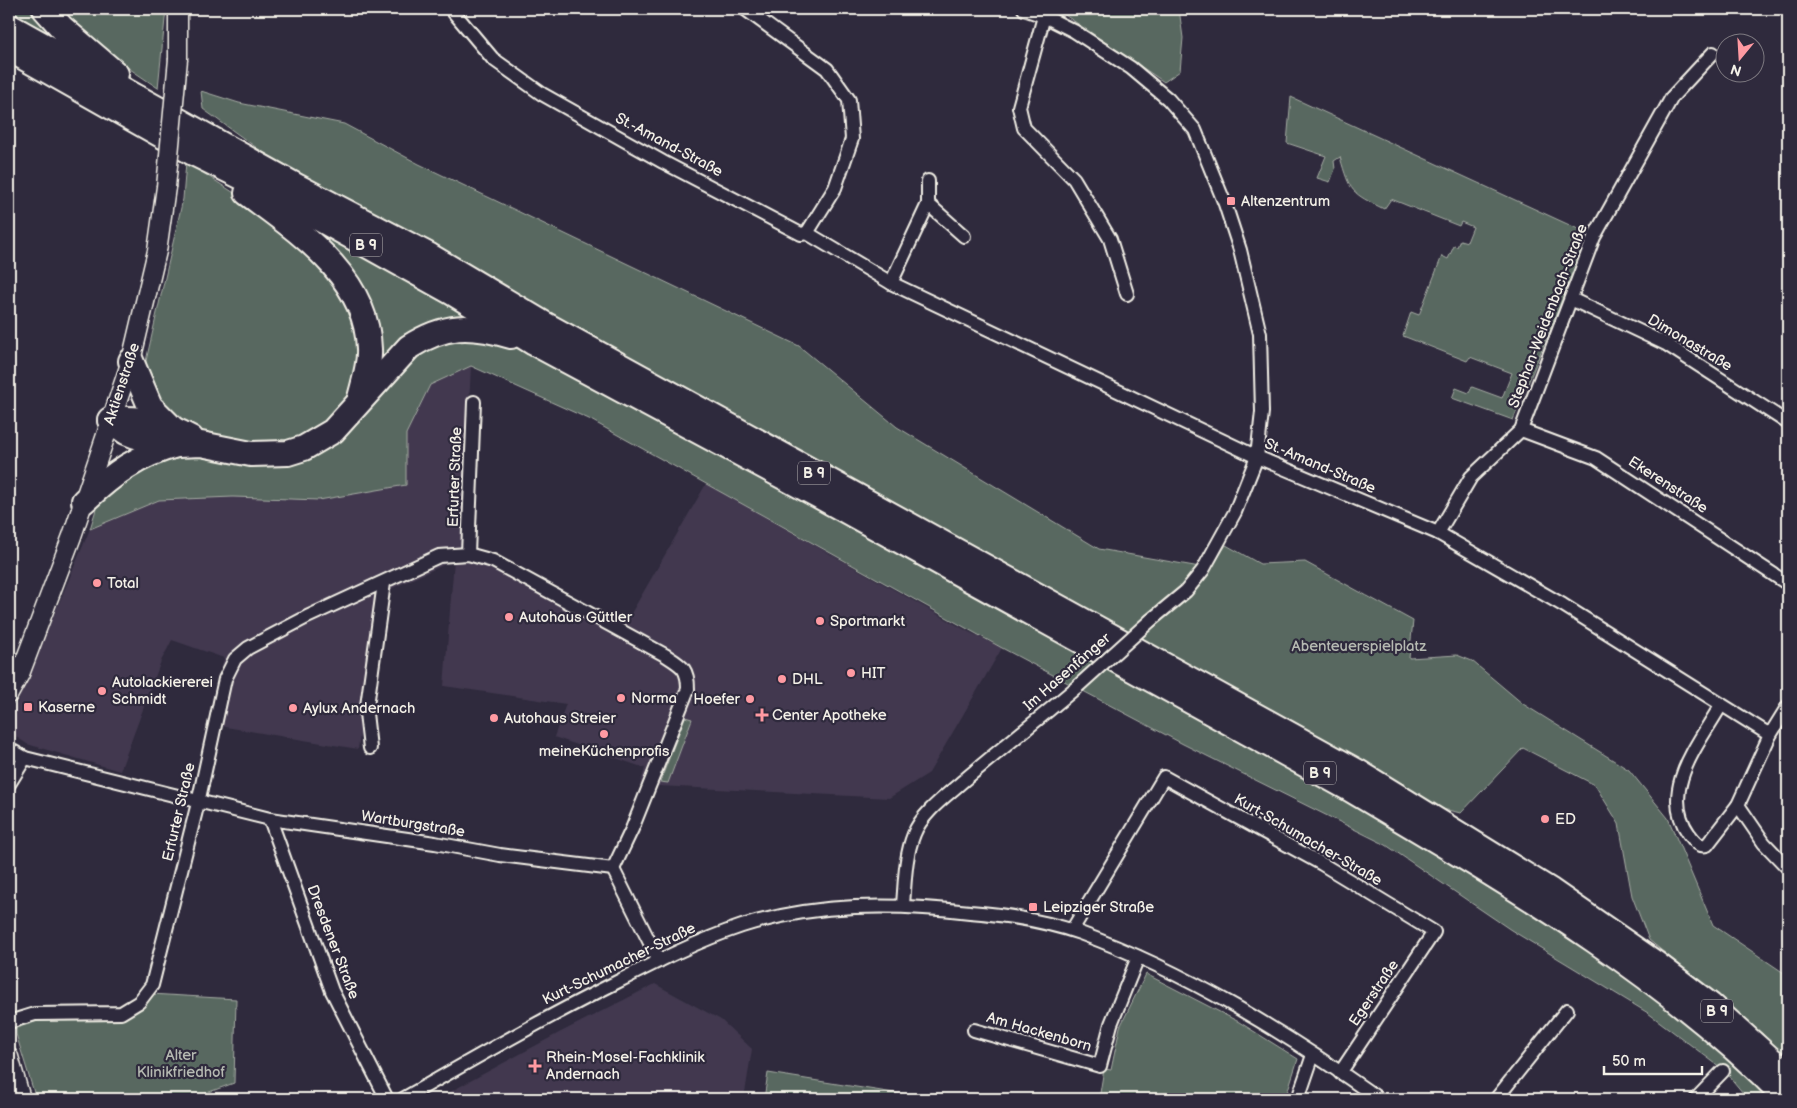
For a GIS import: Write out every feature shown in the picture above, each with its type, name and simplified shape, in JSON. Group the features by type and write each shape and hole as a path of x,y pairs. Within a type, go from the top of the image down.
{"highway":[{"path":"45,9 62,28 160,110"},
{"name":"B 9","path":"9,26 430,256 563,334 1358,772 1503,861 1616,936 1710,1005 1788,1076"},
{"name":"B 9","path":"9,49 195,154 264,188 436,284 534,343 819,496 1348,788 1487,871 1645,977 1700,1020 1787,1099"},
{"path":"195,154 288,223 320,250 344,278 358,301 367,326 370,350 367,372 359,402"},
{"path":"110,420 126,432 136,436 174,436 201,444 251,454 288,453 304,448 333,431 409,347 424,338 443,330 463,326 492,330 534,343"},
{"path":"131,360 150,406 174,436"},
{"path":"84,501 104,482 135,459 174,436"}],"main road":[{"name":"Aktienstraße","path":"9,694 20,674 84,501 131,360 157,251 166,187 178,59 178,9"},
{"path":"9,1057 21,1099"}],"street":[{"name":"St.-Amand-Straße","path":"451,9 493,58 542,94 663,162 801,234 807,234 891,283 1257,457 1438,533 1563,605 1770,735"},
{"path":"745,9 758,12 827,69 849,100 852,139 836,188 807,234"},
{"name":"Im Hasenfänger","path":"903,905 909,849 914,832 925,817 977,769 1078,686 1186,591 1203,570 1235,512 1257,457 1262,412 1262,341 1240,250 1224,204 1194,130 1168,98 1132,68 1045,12 1024,9"},
{"path":"1045,12 1019,107 1024,128 1074,180 1110,239 1127,294"},
{"name":"Stephan-Weidenbach-Straße","path":"1438,533 1471,477 1521,430 1594,237 1672,96 1713,53"},
{"path":"891,283 928,204 928,180"},
{"path":"928,204 964,236"},
{"name":"Dimonastraße","path":"1572,299 1666,344 1788,423"},
{"name":"Erfurter Straße","path":"468,554 474,402"},
{"name":"Ekerenstraße","path":"1521,430 1596,458 1788,584"},
{"name":"Erfurter Straße","path":"9,1022 35,1014 121,1013 139,1002 152,985 198,803 225,679 235,659 248,648 307,617 439,556 468,554 508,568 563,601 665,655 685,668 688,689 632,829 613,869"},
{"path":"370,748 366,713 384,583"},
{"path":"1722,705 1684,768 1678,791 1683,825 1696,844 1702,846 1707,844 1738,805 1770,735 1788,706"},
{"path":"9,749 25,758 9,784"},
{"name":"Wartburgstraße","path":"25,758 109,778 198,803 270,819 435,843 500,855 613,869"},
{"name":"Kurt-Schumacher-Straße","path":"1072,930 1164,777 1322,864 1434,932"},
{"path":"1738,805 1764,843 1788,868"},
{"name":"Dresdener Straße","path":"270,819 332,991 387,1099"},
{"path":"613,869 659,960"},
{"name":"Kurt-Schumacher-Straße","path":"404,1099 522,1030 683,948 743,926 791,914 856,906 903,905 1014,916 1072,930 1138,957 1241,1010 1379,1099"},
{"name":"Egerstraße","path":"1340,1073 1434,932"},
{"name":"Am Hackenborn","path":"974,1030 1100,1066 1111,1024 1138,957"},
{"path":"1496,1099 1567,1010"},
{"path":"1298,1099 1313,1055"},
{"path":"1696,1099 1723,1071"}],"shaded area":[{"path":"471,366 462,548 454,560 378,595 358,749 207,724 224,658 172,640 161,661 120,771 27,744 9,732 9,722 90,529 159,500 233,497 406,434 430,385"},
{"path":"706,484 969,632 1002,648 929,773 889,798 640,785 645,768 554,737 566,704 444,686 454,560 485,565 618,636"},
{"path":"655,984 721,1020 752,1049 744,1099 437,1099 559,1033"}],"green space":[{"path":"9,9 39,9 83,55 9,15"},
{"path":"53,9 166,9 158,88 99,48"},
{"path":"1056,9 1179,9 1183,38 1180,71 1164,82"},
{"name":"Abenteuerspielplatz","path":"201,91 239,103 344,124 419,164 799,346 897,427 1099,549 1211,569 1226,545 1260,564 1305,562 1413,621 1409,658 1457,655 1472,661 1523,704 1629,770 1668,818 1713,925 1787,975 1788,973 1788,1060 1762,1033 1649,940 1632,896 1619,824 1595,785 1523,748 1461,813 1428,806 1143,643 272,159 203,109"},
{"path":"1291,97 1589,234 1513,420 1452,398 1456,388 1469,393 1472,387 1502,398 1512,373 1470,357 1467,361 1403,336 1411,312 1419,315 1442,256 1448,259 1454,246 1457,247 1460,240 1467,242 1473,227 1461,222 1459,226 1391,199 1384,209 1373,204 1353,190 1346,178 1340,157 1334,161 1335,169 1330,182 1317,178 1326,156 1287,143"},
{"path":"186,162 281,223 353,303 363,368 343,410 305,439 252,446 194,429 174,420 147,384 146,361 183,199"},
{"path":"302,223 475,318 375,378 375,358"},
{"path":"457,332 515,344 770,484 820,505 1508,892 1692,1024 1776,1099 1748,1099 1724,1070 1648,1013 1511,930 1386,845 1183,744 1002,648 589,419 471,366 430,385 406,434 406,485 319,500 233,497 159,500 90,529 97,506 124,475 180,451 297,458 413,353"},
{"path":"685,717 692,719 668,783 660,782"},
{"path":"1146,974 1239,1022 1298,1059 1285,1099 1099,1099 1104,1069 1111,1070 1120,1027"},
{"name":"Alter Klinikfriedhof","path":"150,994 236,999 234,1083 190,1099 36,1099 16,1034 16,1025 36,1018 122,1017"},
{"path":"768,1073 932,1099 764,1099"}],"place":[{"name":"Altenzentrum","path":"1231,201"},
{"name":"Total","path":"97,583"},
{"name":"Autohaus Güttler","path":"509,617"},
{"name":"Sportmarkt","path":"820,621"},
{"name":"HIT","path":"851,673"},
{"name":"DHL","path":"782,679"},
{"name":"Autolackiererei Schmidt","path":"102,691"},
{"name":"Norma","path":"621,698"},
{"name":"Hoefer","path":"750,699"},
{"name":"Kaserne","path":"28,707"},
{"name":"Aylux Andernach","path":"293,708"},
{"name":"Center Apotheke","path":"762,715"},
{"name":"Autohaus Streier","path":"494,718"},
{"name":"meineKüchenprofis","path":"604,734"},
{"name":"ED","path":"1545,819"},
{"name":"Leipziger Straße","path":"1033,907"},
{"name":"Rhein-Mosel-Fachklinik Andernach","path":"535,1066"}]}
